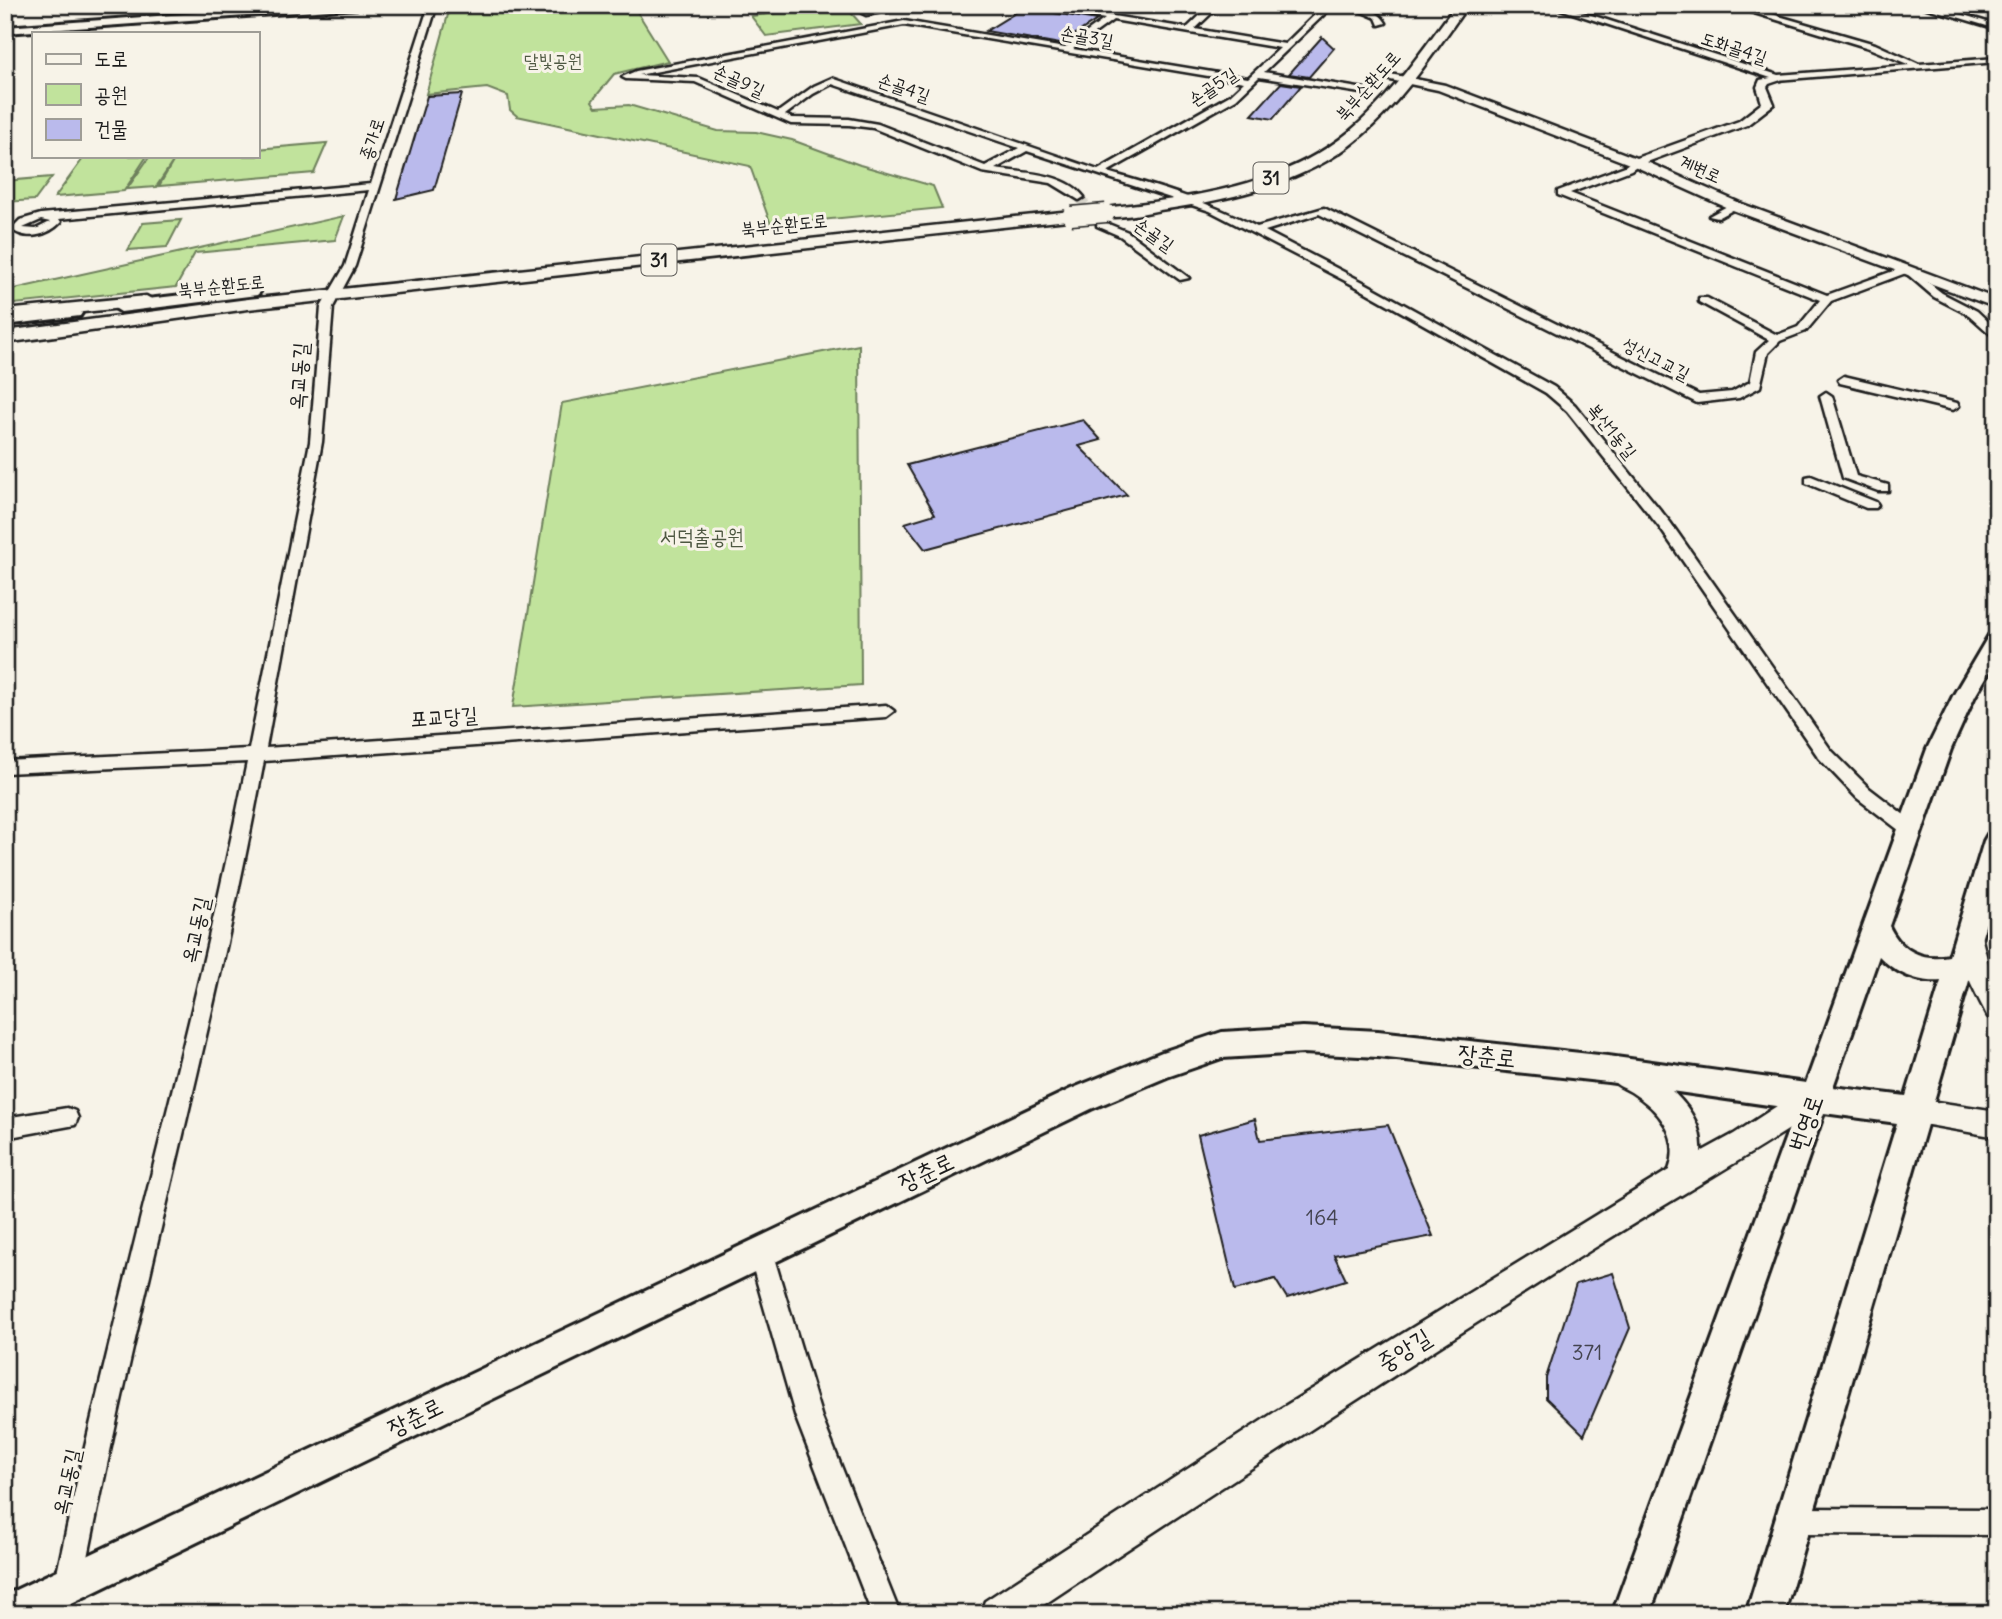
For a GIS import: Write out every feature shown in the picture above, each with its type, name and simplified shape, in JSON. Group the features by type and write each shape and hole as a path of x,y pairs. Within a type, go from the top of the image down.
{"main road":[{"path":"5,30 358,5"},
{"name":"북부순환도로","path":"41,322 1071,206 1102,213 1193,201 1275,177 1337,148 1354,135 1405,79 1462,5"},
{"name":"북부순환도로","path":"1365,98 1390,70"},
{"name":"북부순환도로","path":"1102,213 1248,173 1315,143"},
{"path":"5,315 250,298"},
{"path":"5,337 250,298"},
{"path":"5,320 41,322"},
{"path":"5,331 41,322"},
{"name":"번영로","path":"1631,1614 1939,749 1964,696 1997,640"},
{"path":"1765,1614 1997,841"},
{"path":"1876,926 1886,947 1909,965 1938,971 1960,964"},
{"name":"장춘로","path":"7,1614 1081,1099 1162,1065 1222,1045 1303,1040 1378,1044 1608,1069 1916,1112"}],"street":[{"name":"종가로","path":"336,289 350,267 433,5"},
{"path":"859,5 877,26"},
{"path":"866,13 916,5"},
{"path":"1189,30 1216,5"},
{"name":"손골5길","path":"1099,173 1215,108 1258,74 1284,46 1330,5"},
{"path":"1350,5 1379,17 1382,23"},
{"path":"1732,5 1872,46 1919,66"},
{"path":"1921,5 1997,27"},
{"name":"도화골4길","path":"1557,6 1777,78 1997,60"},
{"path":"1048,7 1284,46"},
{"path":"1067,50 1111,18"},
{"name":"손골3길","path":"877,26 911,24 1250,81"},
{"name":"손골9길","path":"877,26 626,77 696,80 791,121 835,121 875,126 985,170 1053,181 1074,191 1071,206"},
{"name":"계변로","path":"1390,70 1405,79 1441,87 1636,162 1735,206 1997,304"},
{"path":"1258,74 1365,98"},
{"path":"1777,78 1764,82 1762,87 1768,104 1743,123 1561,192 1826,299"},
{"name":"손골4길","path":"778,116 812,88 832,81 1099,173 1171,193"},
{"path":"985,170 1028,147"},
{"path":"50,222 99,212 374,187"},
{"name":"복산1동길","path":"1171,193 1256,231 1361,285 1549,390 1571,408 1665,525 1825,754 1863,793 1910,829"},
{"path":"1714,216 1735,206"},
{"name":"성신고교길","path":"1256,231 1320,210 1697,399 1735,395 1756,384 1762,352 1776,339"},
{"name":"손골길","path":"1102,213 1124,234 1185,278"},
{"path":"1703,300 1776,339 1802,328 1826,299 1907,270 1938,295 1973,313 1997,337"},
{"name":"옥교동길","path":"69,1583 92,1468 178,1119 246,809 254,755 316,442 327,307 336,289"},
{"path":"1844,380 1953,406"},
{"path":"1826,396 1850,478 1883,488"},
{"path":"1811,480 1871,505"},
{"name":"포교당길","path":"5,767 254,755 886,711"},
{"path":"1969,931 1975,963 1997,1009"},
{"path":"1608,1069 1653,1090 1679,1119 1688,1153 1686,1167 1679,1180"},
{"name":"중앙길","path":"999,1614 1299,1416 1679,1180 1744,1144 1816,1096"},
{"path":"1916,1112 1997,1124"},
{"path":"5,1128 67,1118"},
{"path":"760,1251 809,1418 886,1614"},
{"path":"1793,1521 1997,1522"}],"green space":[{"name":"달빛공원","path":"499,5 633,5 668,61 614,74 592,101 596,107 629,105 718,131 756,132 792,140 860,165 933,186 942,208 771,225 750,166 517,116 510,110 508,96 487,88 426,94 449,11"},
{"path":"844,5 861,24 766,36 751,16"},
{"path":"327,143 314,173 159,186 174,160 156,187 127,189 149,158 259,158 259,149"},
{"path":"84,158 146,158 124,191 55,197"},
{"path":"52,177 35,200 5,202 5,181"},
{"path":"344,216 335,240 195,253 176,287 5,305 5,291"},
{"path":"181,220 167,247 128,250 143,223"},
{"name":"서덕출공원","path":"859,345 861,685 513,707 562,403"}],"building":[{"path":"1028,5 1043,5 1048,12 1097,20 1060,44 986,31"},
{"path":"1322,37 1334,48 1309,77 1289,74"},
{"path":"1281,83 1301,86 1273,119 1252,115"},
{"path":"462,94 434,190 396,199 427,96"},
{"path":"1083,420 1101,440 1079,446 1127,495 925,549 905,523 935,514 907,465"},
{"path":"1255,1119 1260,1140 1388,1125 1433,1236 1334,1255 1346,1280 1287,1298 1275,1279 1235,1290 1198,1135"},
{"path":"1613,1273 1630,1328 1584,1435 1546,1398 1546,1378 1576,1284"}],"tunnel":[{"path":"1079,197 1101,224"}]}
